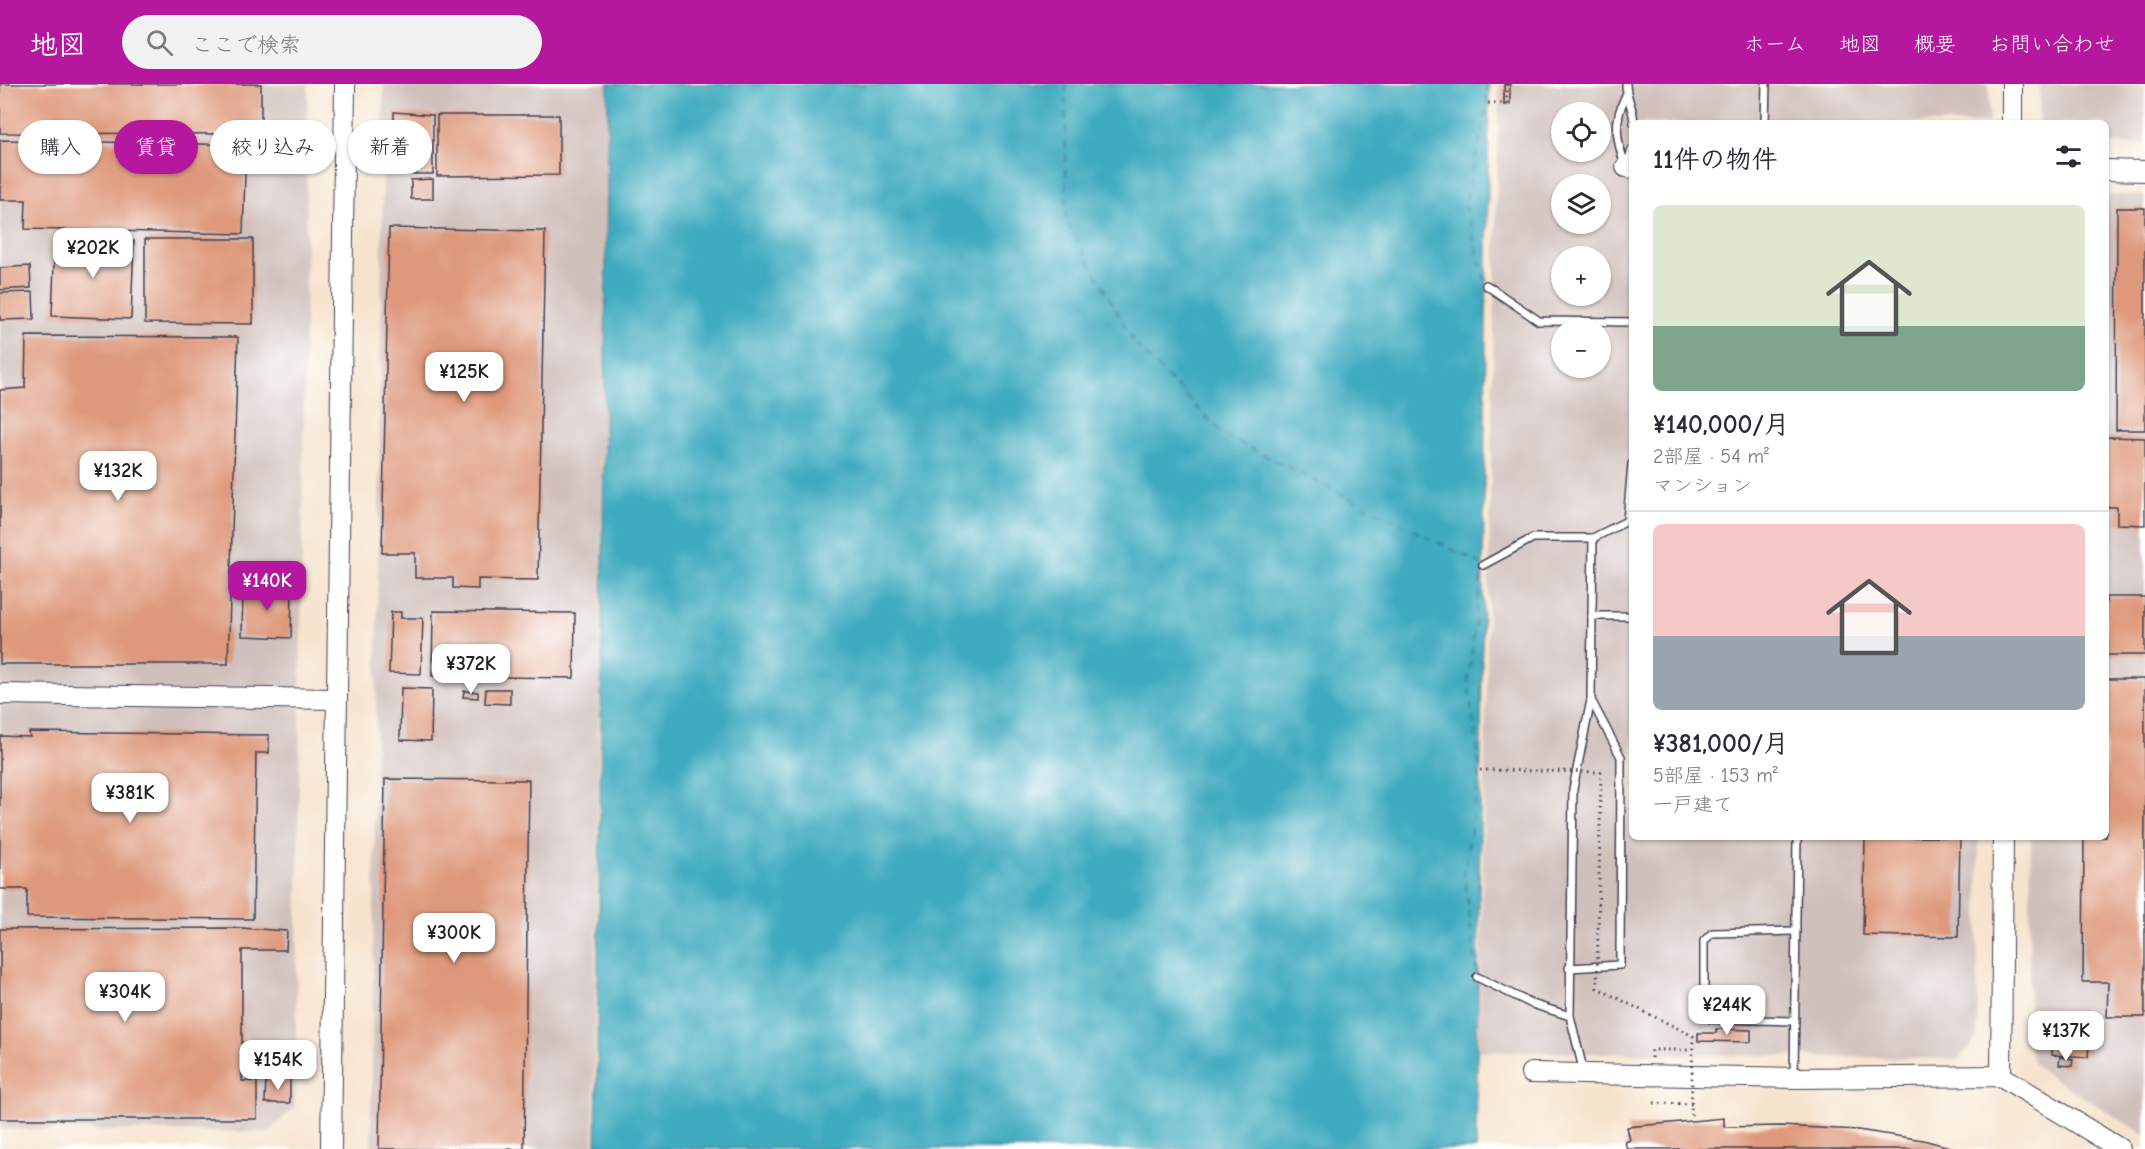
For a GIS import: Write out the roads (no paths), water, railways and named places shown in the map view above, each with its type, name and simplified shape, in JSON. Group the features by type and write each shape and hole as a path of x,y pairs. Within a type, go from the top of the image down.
{"street":[{"path":"331,1149 345,84"},
{"path":"2012,84 2012,120"},
{"path":"2109,170 2145,171"},
{"path":"0,694 337,699"},
{"path":"2001,1076 2003,840"},
{"path":"1532,1073 1794,1078 2001,1076 2120,1149"}],"lane":[{"path":"1626,84 1626,95 1634,114 1634,120"},
{"path":"1765,120 1766,84"},
{"path":"1626,95 1617,113 1618,146 1629,161"},
{"path":"1486,285 1539,321 1629,322"},
{"path":"1483,565 1533,538 1593,538 1627,521 1629,498"},
{"path":"1584,1074 1570,1016 1569,968 1573,789 1591,700 1593,538"},
{"path":"1592,616 1629,616"},
{"path":"1569,968 1620,965 1621,757 1591,700"},
{"path":"1794,1078 1797,840"},
{"path":"1795,1021 1711,1019 1704,1012 1704,941 1712,933 1796,931"},
{"path":"1477,977 1532,1004 1570,1016"}],"water":[{"path":"608,84 1489,84 1476,1149 596,1149"}]}
